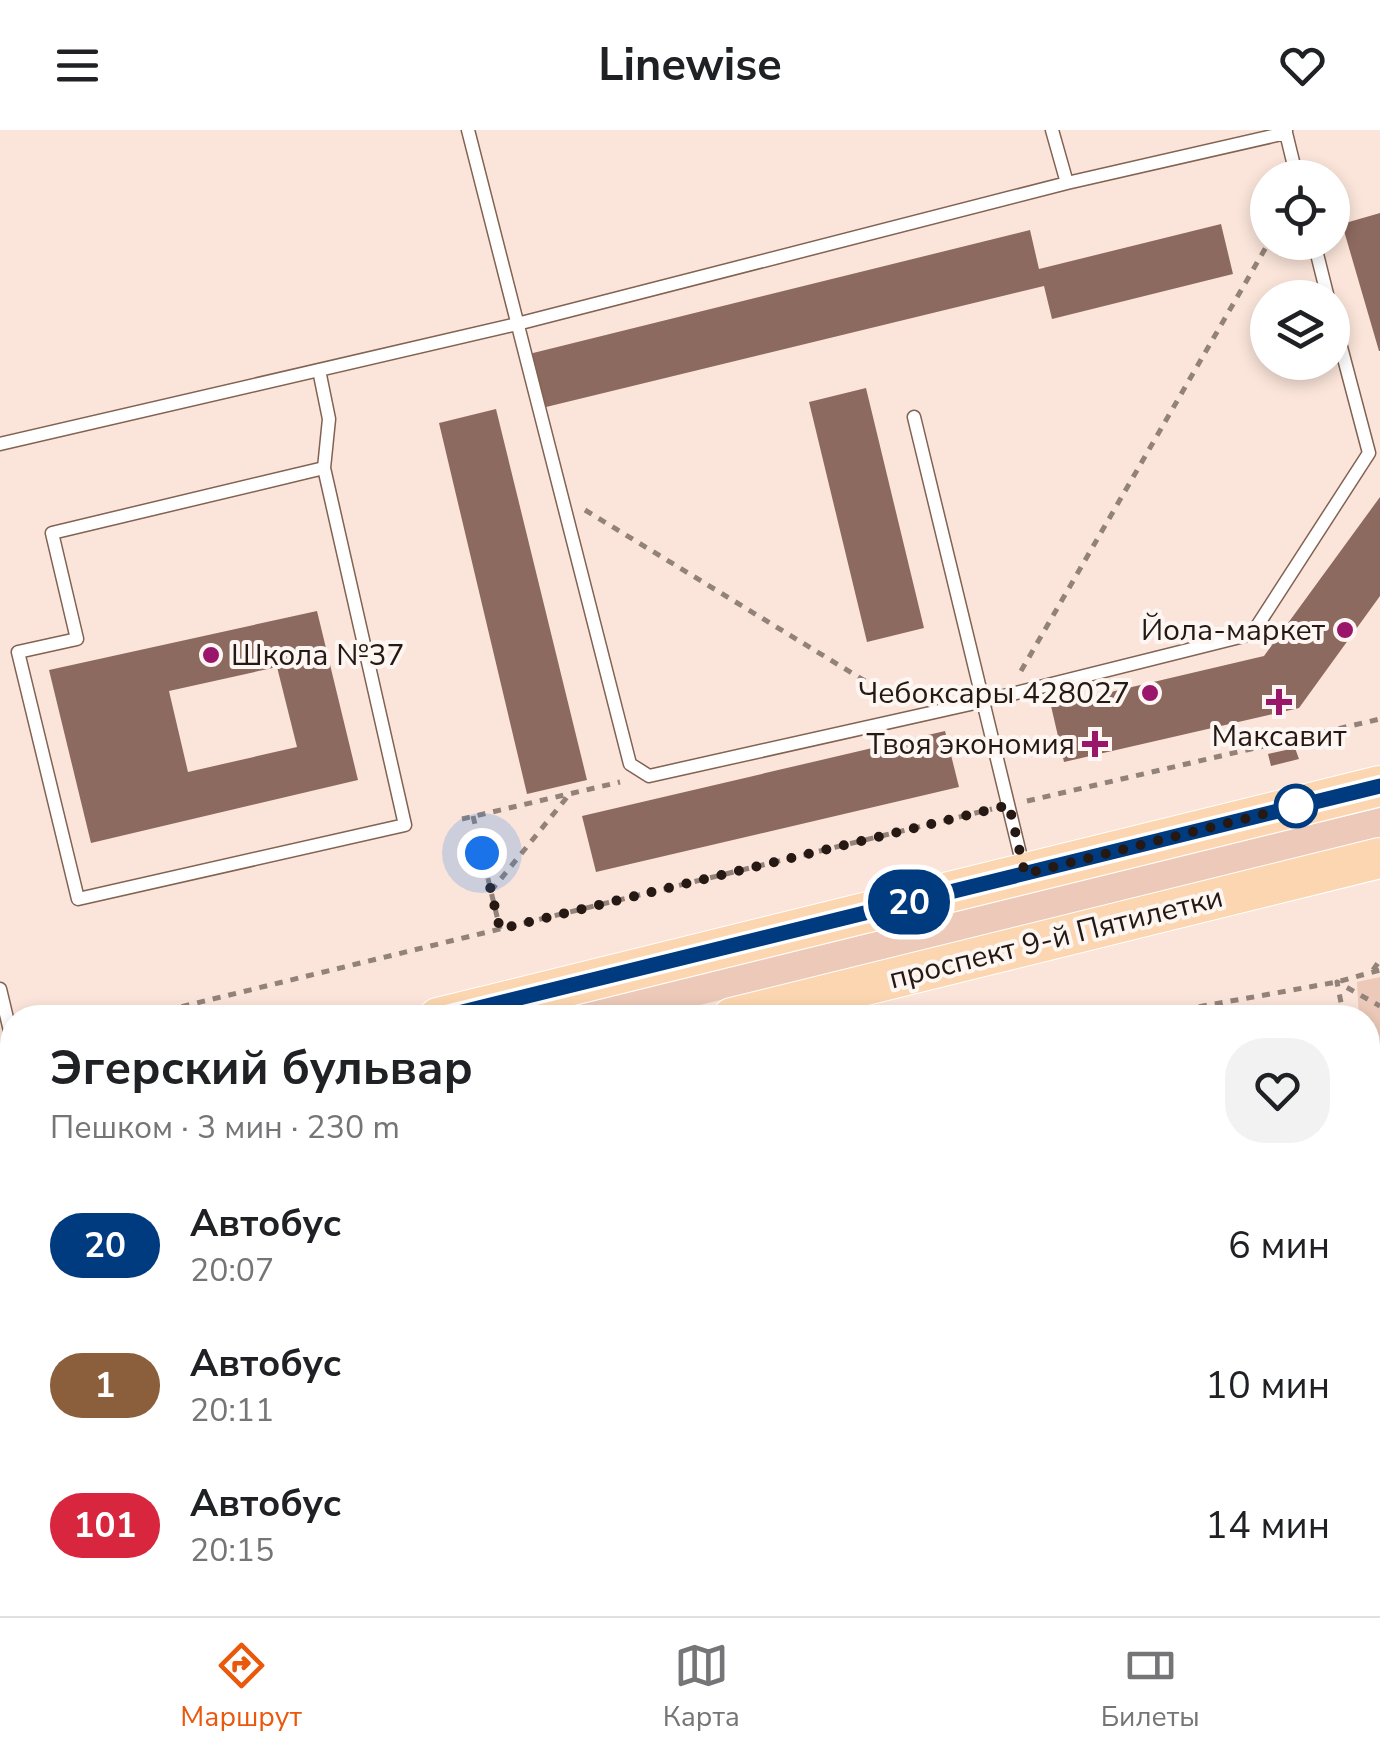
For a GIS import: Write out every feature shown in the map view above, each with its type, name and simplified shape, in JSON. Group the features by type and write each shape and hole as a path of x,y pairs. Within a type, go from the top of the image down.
{"main road":[{"path":"491,1005 1380,786"},
{"name":"проспект 9-й Пятилетки","path":"785,1005 1380,858"}],"lane":[{"path":"468,130 630,764 649,776 984,701 1252,634 1369,453 1350,380"},
{"path":"1052,130 1068,183"},
{"path":"0,444 517,324 1286,131 1293,160"},
{"path":"319,370 329,419 324,468 405,825 78,899 18,652 77,640 52,534 324,468"},
{"path":"914,417 1025,874"}],"path":[{"path":"1008,695 1259,260"},
{"path":"561,496 921,715"},
{"path":"188,1005 1380,719"},
{"path":"462,819 649,776"},
{"path":"491,890 570,794"},
{"path":"473,816 500,929"},
{"path":"1372,972 1380,960"},
{"path":"1209,1005 1337,982 1380,970"},
{"path":"1337,982 1378,1005"},
{"path":"1337,982 1341,1005"}],"shaded area":[{"path":"1380,808 1380,838 700,1005 579,1005"},
{"path":"1380,977 1380,1005 1358,1005 1357,982"}],"building":[{"path":"1380,213 1380,351 1350,251 1350,222"},
{"path":"1221,224 1233,274 1052,319 1044,286 542,408 529,354 1030,230 1039,269"},
{"path":"866,388 924,628 867,642 809,402"},
{"path":"496,409 587,780 527,794 439,423"},
{"path":"1380,497 1380,596 1299,708 1064,762 1051,706 1264,656"},
{"path":"317,611 358,780 91,843 49,670","holes":["277,667 297,747 188,772 169,691"]},
{"path":"945,731 959,787 596,872 582,816"},
{"path":"1295,748 1299,759 1271,766 1268,754"}],"bus line":[{"name":"20","path":"491,1005 1380,786"}],"place":[{"name":"Йола-маркет","path":"1345,630"},
{"name":"Школа №37","path":"211,655"},
{"name":"Чебоксары 428027","path":"1150,693"},
{"name":"Максавит","path":"1279,702"},
{"name":"Твоя экономия","path":"1095,744"}],"route":[{"path":"482,853 500,929 1009,805 1025,874 1296,806"}]}
